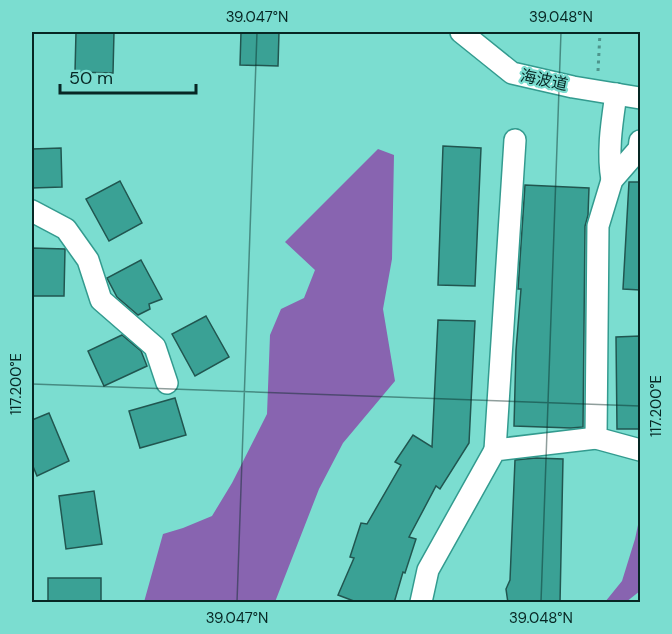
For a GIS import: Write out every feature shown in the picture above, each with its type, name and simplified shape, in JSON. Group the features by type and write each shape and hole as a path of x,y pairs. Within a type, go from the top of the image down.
{"street":[{"name":"海波道","path":"461,32 512,73 640,98"},
{"path":"606,92 611,128 609,163 612,180"},
{"path":"422,603 428,570 495,450 515,140"},
{"path":"596,438 598,226 612,180 639,149 640,141"},
{"path":"32,211 66,229 88,260 101,300 155,348 167,383"},
{"path":"495,450 596,438 640,450"}],"path":[{"path":"600,32 606,92"}],"shaded area":[{"path":"378,149 394,155 392,259 383,309 395,381 343,443 319,489 275,602 144,602 163,534 212,516 232,483 267,414 270,335 281,309 304,298 315,270 285,242"},
{"path":"638,525 640,525 640,591 626,602 605,602 622,581"}],"building":[{"path":"76,32 114,32 113,73 75,72"},
{"path":"241,32 279,32 278,66 240,65"},
{"path":"443,146 481,148 475,286 438,285"},
{"path":"61,148 62,187 32,188 32,149"},
{"path":"120,181 142,223 109,241 86,199"},
{"path":"629,182 640,182 640,290 623,289"},
{"path":"525,185 589,188 588,215 585,226 583,427 514,426 516,350 521,289 518,289"},
{"path":"32,248 65,249 64,296 32,296"},
{"path":"141,260 162,299 149,304 150,309 138,315 117,297 107,278"},
{"path":"206,316 229,357 195,376 172,334"},
{"path":"438,320 475,321 469,443 440,489 436,486 409,537 416,539 394,603 359,603 338,595 354,558 350,557 361,523 367,524 401,465 395,462 413,435 432,447"},
{"path":"122,335 141,351 147,366 104,386 88,351"},
{"path":"640,336 640,429 617,429 616,337"},
{"path":"175,398 186,435 140,448 129,411"},
{"path":"49,413 69,461 37,476 32,464 32,420"},
{"path":"563,459 560,603 508,603 506,589 510,580 515,460"},
{"path":"94,491 102,544 66,549 59,496"},
{"path":"48,578 101,578 101,603 48,603"}]}
